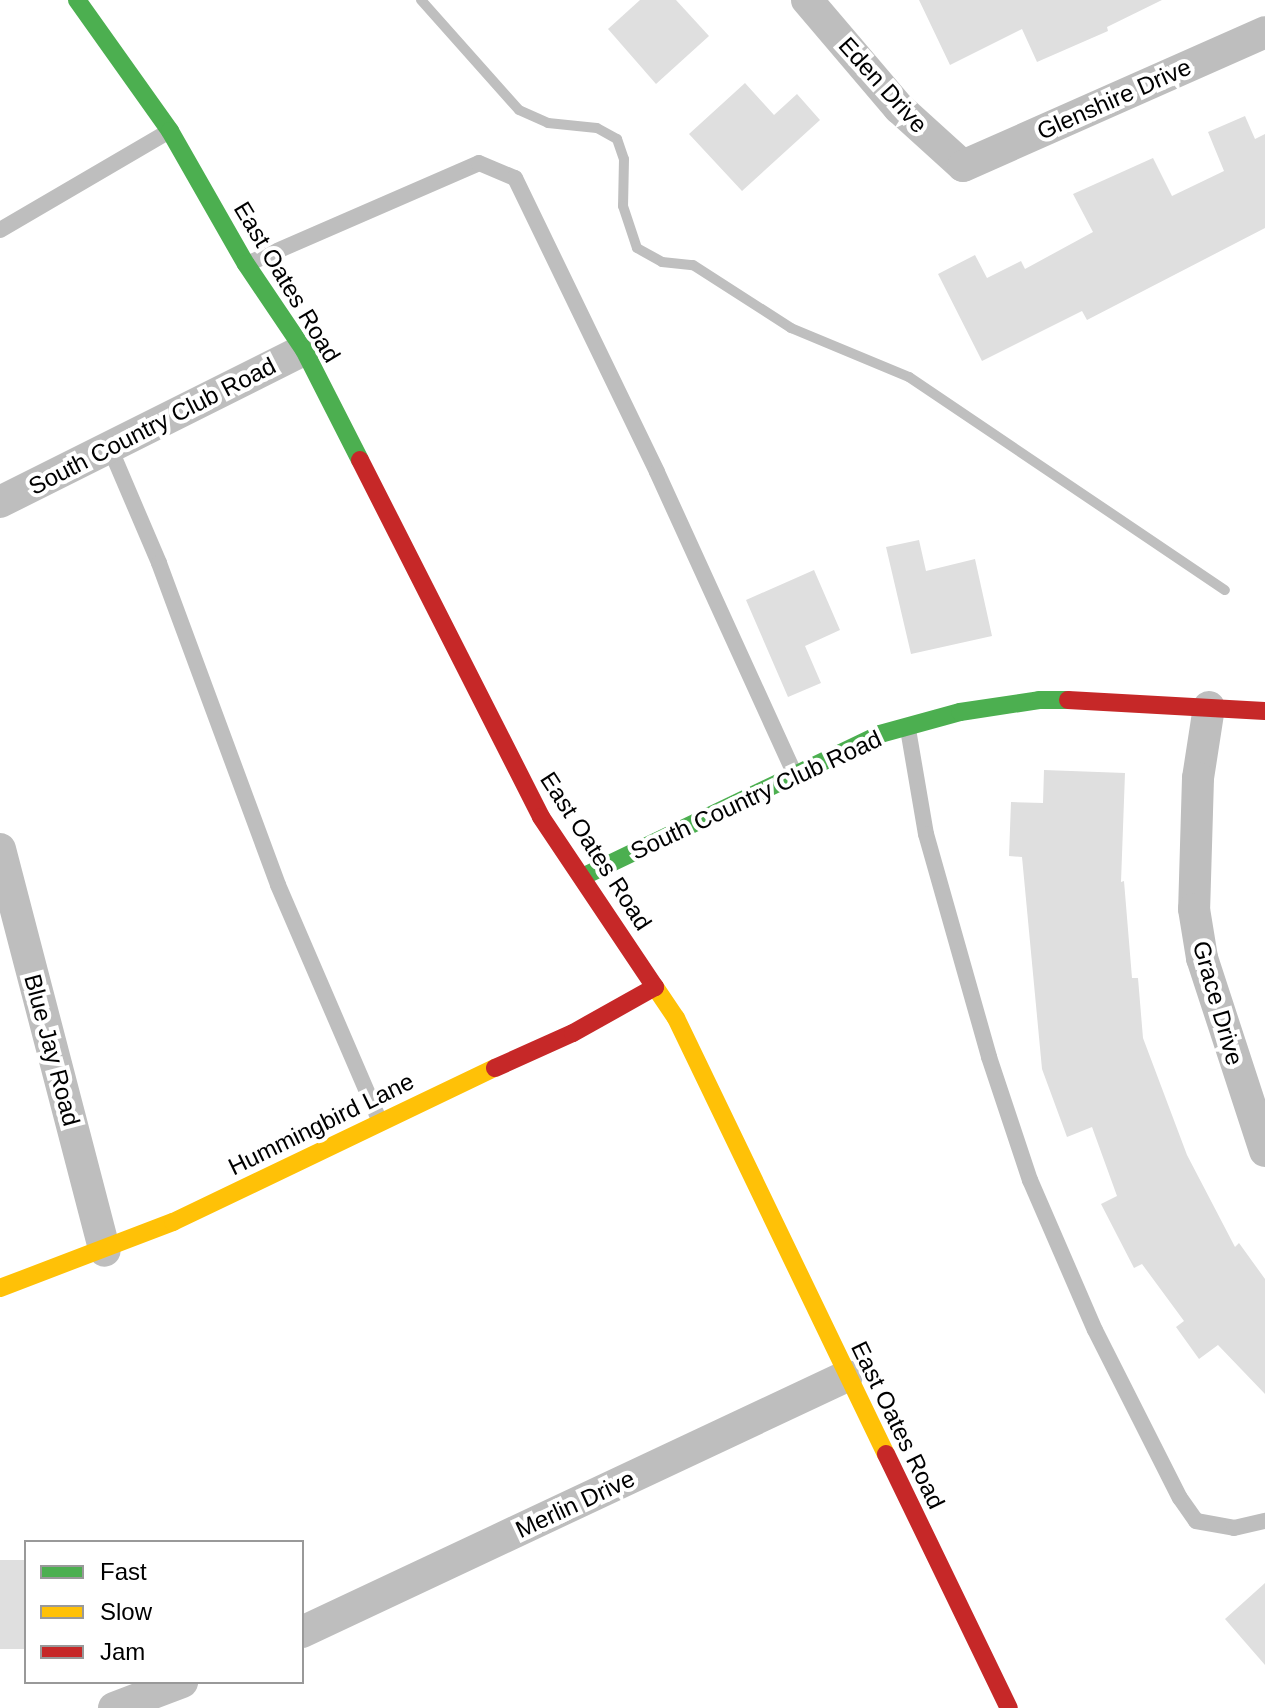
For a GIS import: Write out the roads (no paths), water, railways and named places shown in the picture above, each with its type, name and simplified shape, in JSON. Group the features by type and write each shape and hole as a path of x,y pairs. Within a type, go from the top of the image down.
{"street":[{"name":"East Oates Road","path":"77,0 170,131 246,264 304,350 541,817 655,987 702,1068 847,1376 1009,1708"},
{"name":"Eden Drive","path":"807,0 899,108 963,166"},
{"name":"Glenshire Drive","path":"963,166 1265,32"},
{"name":"South Country Club Road","path":"0,502 304,350"},
{"name":"South Country Club Road","path":"582,877 880,734 960,712 1039,700 1265,711"},
{"name":"Grace Drive","path":"1209,707 1198,778 1194,909 1202,958 1265,1151"},
{"name":"Blue Jay Road","path":"0,849 105,1251"},
{"name":"Hummingbird Lane","path":"0,1288 105,1251 173,1222 379,1121 573,1033 655,987"},
{"name":"Merlin Drive","path":"304,1631 847,1376"},
{"path":"114,1708 177,1684"}],"lane":[{"path":"0,230 170,131"},
{"path":"246,264 479,163 515,178 657,472 795,775"},
{"path":"110,448 159,563 278,885 379,1121"},
{"path":"907,727 926,834 989,1057 1030,1180 1095,1330 1180,1498 1196,1521 1234,1528 1265,1521"}],"waterway":[{"path":"421,0 519,110 548,123 597,128 617,139 624,159 623,206 637,248 662,262 693,265 791,328 909,377 1225,590"}]}
